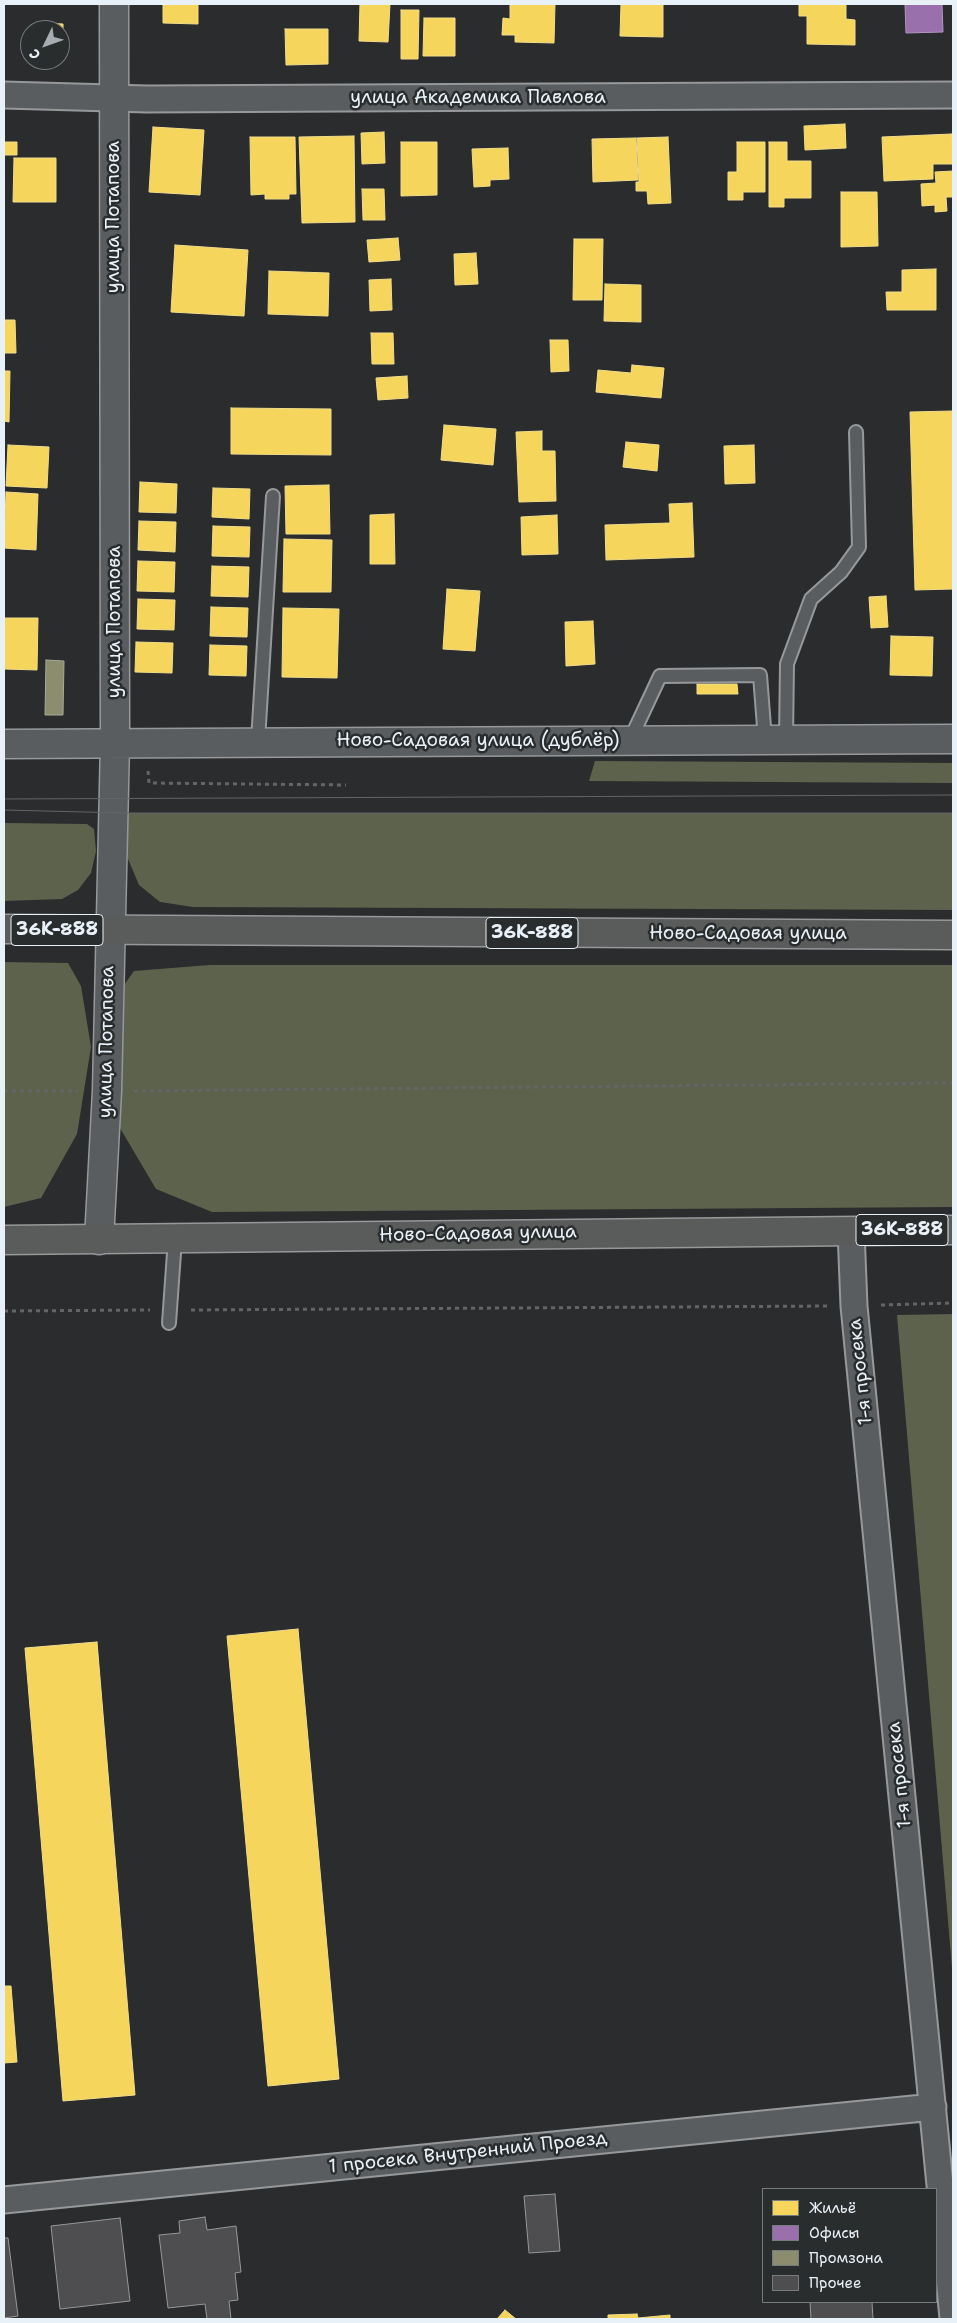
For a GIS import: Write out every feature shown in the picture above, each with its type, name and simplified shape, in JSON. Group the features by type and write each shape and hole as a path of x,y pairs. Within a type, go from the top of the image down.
{"main road":[{"name":"Ново-Садовая улица","path":"4,929 953,935"},
{"name":"Ново-Садовая улица","path":"4,1240 953,1230"}],"street":[{"name":"улица Потапова","path":"99,1240 107,1091 115,743 114,4"},
{"name":"улица Академика Павлова","path":"4,95 114,99 953,95"},
{"name":"Ново-Садовая улица (дублёр)","path":"4,744 258,741 953,739"},
{"name":"1-я просека","path":"851,1231 854,1306 953,2318"},
{"name":"1 просека Внутренний Проезд","path":"4,2200 933,2107"}],"lane":[{"path":"775,740 787,664 811,599 841,572 859,548 856,432"},
{"path":"258,741 273,496"},
{"path":"630,740 660,676 760,675 775,740"},
{"path":"169,1323 175,1239"}],"path":[{"path":"146,742 149,783 346,785"},
{"path":"4,1091 953,1083"},
{"path":"4,1311 788,1304 854,1306 953,1303"}],"green space":[{"path":"595,761 953,763 953,783 589,781"},
{"path":"126,813 953,813 953,910 193,907 160,902 139,885 128,859"},
{"path":"4,823 87,824 94,829 96,851 91,873 78,890 62,899 4,901"},
{"path":"4,962 68,963 81,986 91,1047 77,1134 41,1198 4,1207"},
{"path":"209,965 953,965 953,1207 212,1212 156,1189 120,1128 109,1006 134,971"},
{"path":"953,1314 953,1980 897,1315"}],"building: Жильё":[{"path":"163,4 198,4 198,24 163,23"},
{"path":"360,4 390,4 388,42 359,41"},
{"path":"510,4 555,4 554,43 515,42 515,35 502,35 503,18 510,19"},
{"path":"621,4 663,4 663,37 620,36"},
{"path":"799,4 846,4 846,19 855,20 855,45 807,44 807,16 799,16"},
{"path":"401,10 419,10 418,59 401,59"},
{"path":"424,18 455,18 455,56 423,56"},
{"path":"285,29 328,29 328,64 286,65"},
{"path":"845,124 846,148 805,150 804,126"},
{"path":"153,127 204,130 200,195 149,192"},
{"path":"384,132 385,163 362,164 361,133"},
{"path":"952,134 953,164 933,164 933,179 884,181 882,137"},
{"path":"354,136 355,222 302,223 299,137"},
{"path":"250,137 295,137 296,194 289,194 289,199 265,199 265,194 251,195"},
{"path":"668,137 671,203 648,204 647,191 636,191 636,182 639,182 637,138"},
{"path":"636,138 638,180 593,182 592,139"},
{"path":"4,142 17,142 17,155 4,155"},
{"path":"401,142 437,142 437,195 401,196"},
{"path":"737,142 765,142 765,192 743,192 743,200 728,200 728,172 737,172"},
{"path":"769,142 787,142 787,161 811,161 811,198 784,198 784,207 769,207"},
{"path":"508,148 509,179 490,180 490,186 474,187 472,149"},
{"path":"14,158 56,158 56,202 13,202"},
{"path":"953,171 953,197 946,197 947,211 935,212 935,205 922,206 921,184 936,183 935,172"},
{"path":"362,189 384,189 385,220 363,220"},
{"path":"841,192 877,192 878,246 841,247"},
{"path":"398,238 400,260 369,262 367,240"},
{"path":"574,239 603,239 602,300 573,300"},
{"path":"175,245 248,250 244,316 171,312"},
{"path":"476,253 478,284 455,285 454,254"},
{"path":"936,269 936,310 887,310 886,292 902,292 902,270"},
{"path":"269,271 329,273 328,316 268,314"},
{"path":"391,279 392,310 370,311 369,280"},
{"path":"605,284 641,285 641,322 604,321"},
{"path":"4,320 15,320 16,353 4,353"},
{"path":"371,333 393,333 394,364 372,364"},
{"path":"550,340 568,340 569,371 551,372"},
{"path":"632,365 664,368 661,398 596,392 598,370 631,373"},
{"path":"4,371 10,371 9,422 4,421"},
{"path":"407,376 408,398 378,400 376,378"},
{"path":"231,408 331,409 331,455 231,454"},
{"path":"953,411 953,589 915,590 910,412"},
{"path":"444,425 496,429 493,465 441,460"},
{"path":"542,431 542,451 555,451 556,501 519,502 516,432"},
{"path":"626,442 659,445 657,471 623,467"},
{"path":"8,445 49,447 47,488 6,486"},
{"path":"754,445 755,483 725,484 724,446"},
{"path":"140,482 177,484 176,513 139,512"},
{"path":"329,485 330,534 286,534 285,486"},
{"path":"213,488 250,489 249,519 212,517"},
{"path":"6,492 38,494 36,550 4,548"},
{"path":"692,503 694,557 606,560 605,525 670,523 669,504"},
{"path":"394,514 395,564 370,564 370,515"},
{"path":"557,515 558,554 522,555 521,517"},
{"path":"139,521 176,522 175,552 138,550"},
{"path":"213,526 250,527 249,557 212,556"},
{"path":"284,539 332,540 331,592 283,592"},
{"path":"138,561 175,562 174,592 137,591"},
{"path":"212,566 249,567 248,597 211,596"},
{"path":"447,589 480,591 475,651 443,649"},
{"path":"886,596 888,627 871,628 869,597"},
{"path":"138,599 175,600 174,630 137,629"},
{"path":"211,607 248,608 247,637 210,636"},
{"path":"283,608 339,609 337,678 282,677"},
{"path":"4,618 38,618 37,670 4,669"},
{"path":"593,621 595,664 566,666 565,622"},
{"path":"891,636 933,637 932,676 890,675"},
{"path":"136,642 173,643 172,673 135,672"},
{"path":"210,645 247,646 246,676 209,675"},
{"path":"697,684 737,684 738,694 697,694"},
{"path":"298,1629 339,2079 268,2086 227,1636"},
{"path":"97,1642 135,2095 63,2101 25,1648"},
{"path":"4,1986 11,1986 17,2062 4,2063"},
{"path":"505,2310 516,2319 497,2319"},
{"path":"637,2314 638,2318 670,2315 670,2319 608,2319 608,2315"}],"building: Офисы":[{"path":"905,4 942,4 943,32 906,33"}],"building: Промзона":[{"path":"46,660 64,661 63,715 45,715"}],"building: Прочее":[{"path":"555,2194 560,2251 529,2253 524,2196"},
{"path":"205,2217 207,2230 236,2226 241,2272 235,2273 238,2300 229,2301 231,2319 207,2319 205,2304 168,2308 159,2235 180,2233 179,2221"},
{"path":"120,2218 130,2301 60,2309 51,2226"},
{"path":"4,2238 8,2238 18,2316 4,2318"},
{"path":"810,2303 872,2303 873,2319 811,2319"}],"tram line":[{"path":"4,799 953,795"},
{"path":"4,810 126,813 953,813"}]}
